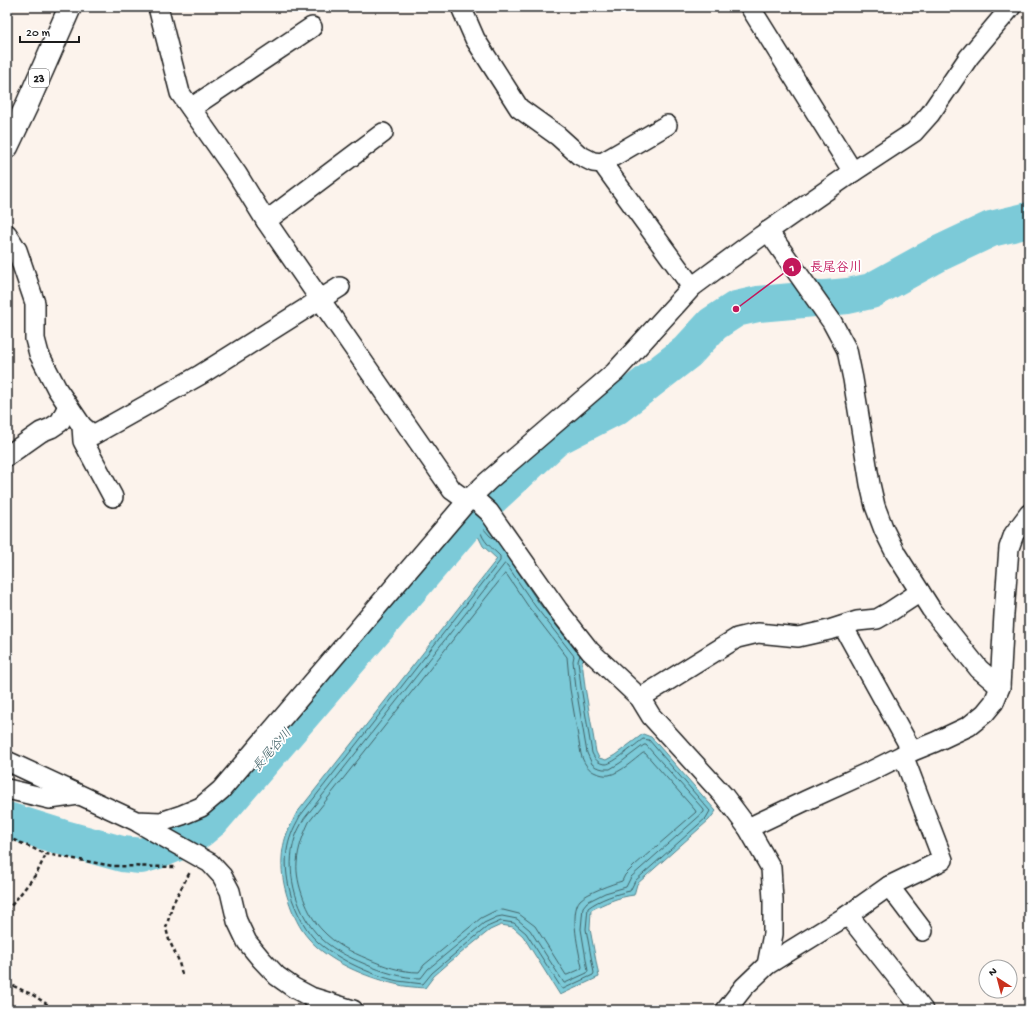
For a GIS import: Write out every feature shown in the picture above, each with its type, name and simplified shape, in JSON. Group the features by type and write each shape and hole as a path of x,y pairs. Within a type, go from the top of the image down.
{"main road":[{"name":"23","path":"7,148 70,7"}],"street":[{"path":"158,7 180,93 237,174 266,221 452,490 459,496 479,503 489,512 558,610 590,651 640,698 651,716 724,796 748,828 771,868 774,900 773,934 767,965"},
{"path":"461,7 475,39 519,108 558,136 579,155 593,162 602,164 692,286"},
{"path":"750,7 853,172"},
{"path":"136,822 161,822 182,815 201,807 221,790 469,499 615,372 692,286 853,172 914,132 930,114 969,57 1011,7"},
{"path":"191,108 312,27"},
{"path":"602,164 667,124"},
{"path":"266,221 383,133"},
{"path":"768,232 832,322 847,350 875,506 884,530 896,554 931,609 980,669 1000,687"},
{"path":"7,234 17,250 35,303 35,339 39,354 68,406 82,426 93,435 200,375 340,287"},
{"path":"7,456 41,432 60,422 68,406"},
{"path":"82,426 83,441 113,497"},
{"path":"748,828 969,726 985,713 994,702 1000,687 1009,548 1014,534 1029,514"},
{"path":"640,698 737,638 758,633 798,637 830,630 857,621 877,618 891,611 920,592"},
{"path":"726,1010 744,987 767,965 848,915 889,886 943,860 908,753 843,626"},
{"path":"7,761 136,822 158,834 195,859 210,863 222,876 230,890 237,921 247,942 277,976 312,998 353,1010"},
{"path":"7,789 50,799 78,795"},
{"path":"889,886 923,931"},
{"path":"848,915 923,1010"}],"path":[{"path":"7,837 46,854 113,866 195,859"},
{"path":"7,912 37,873 46,854"},
{"path":"182,974 178,958 169,940 166,928 173,903 195,859"},
{"path":"7,983 33,995 58,1010"}],"water":[{"path":"472,513 480,517 586,657 582,661 585,687 596,752 599,758 606,760 643,734 651,737 716,811 709,820 637,884 634,895 622,897 591,910 590,929 599,977 560,995 523,936 513,927 501,925 490,930 450,962 434,976 425,988 399,985 360,973 337,962 309,939 294,915 282,875 284,841 296,814 497,559 483,546 475,530 466,520"}],"waterway":[{"name":"長尾谷川","path":"491,498 556,438 616,407 687,352 713,324 736,309 758,304 848,296 871,291 938,254 991,229 1029,220"},
{"name":"長尾谷川","path":"7,820 122,854 141,856 158,851 187,839 212,820 474,514"}],"place":[{"name":"長尾谷川","path":"736,309"}]}
